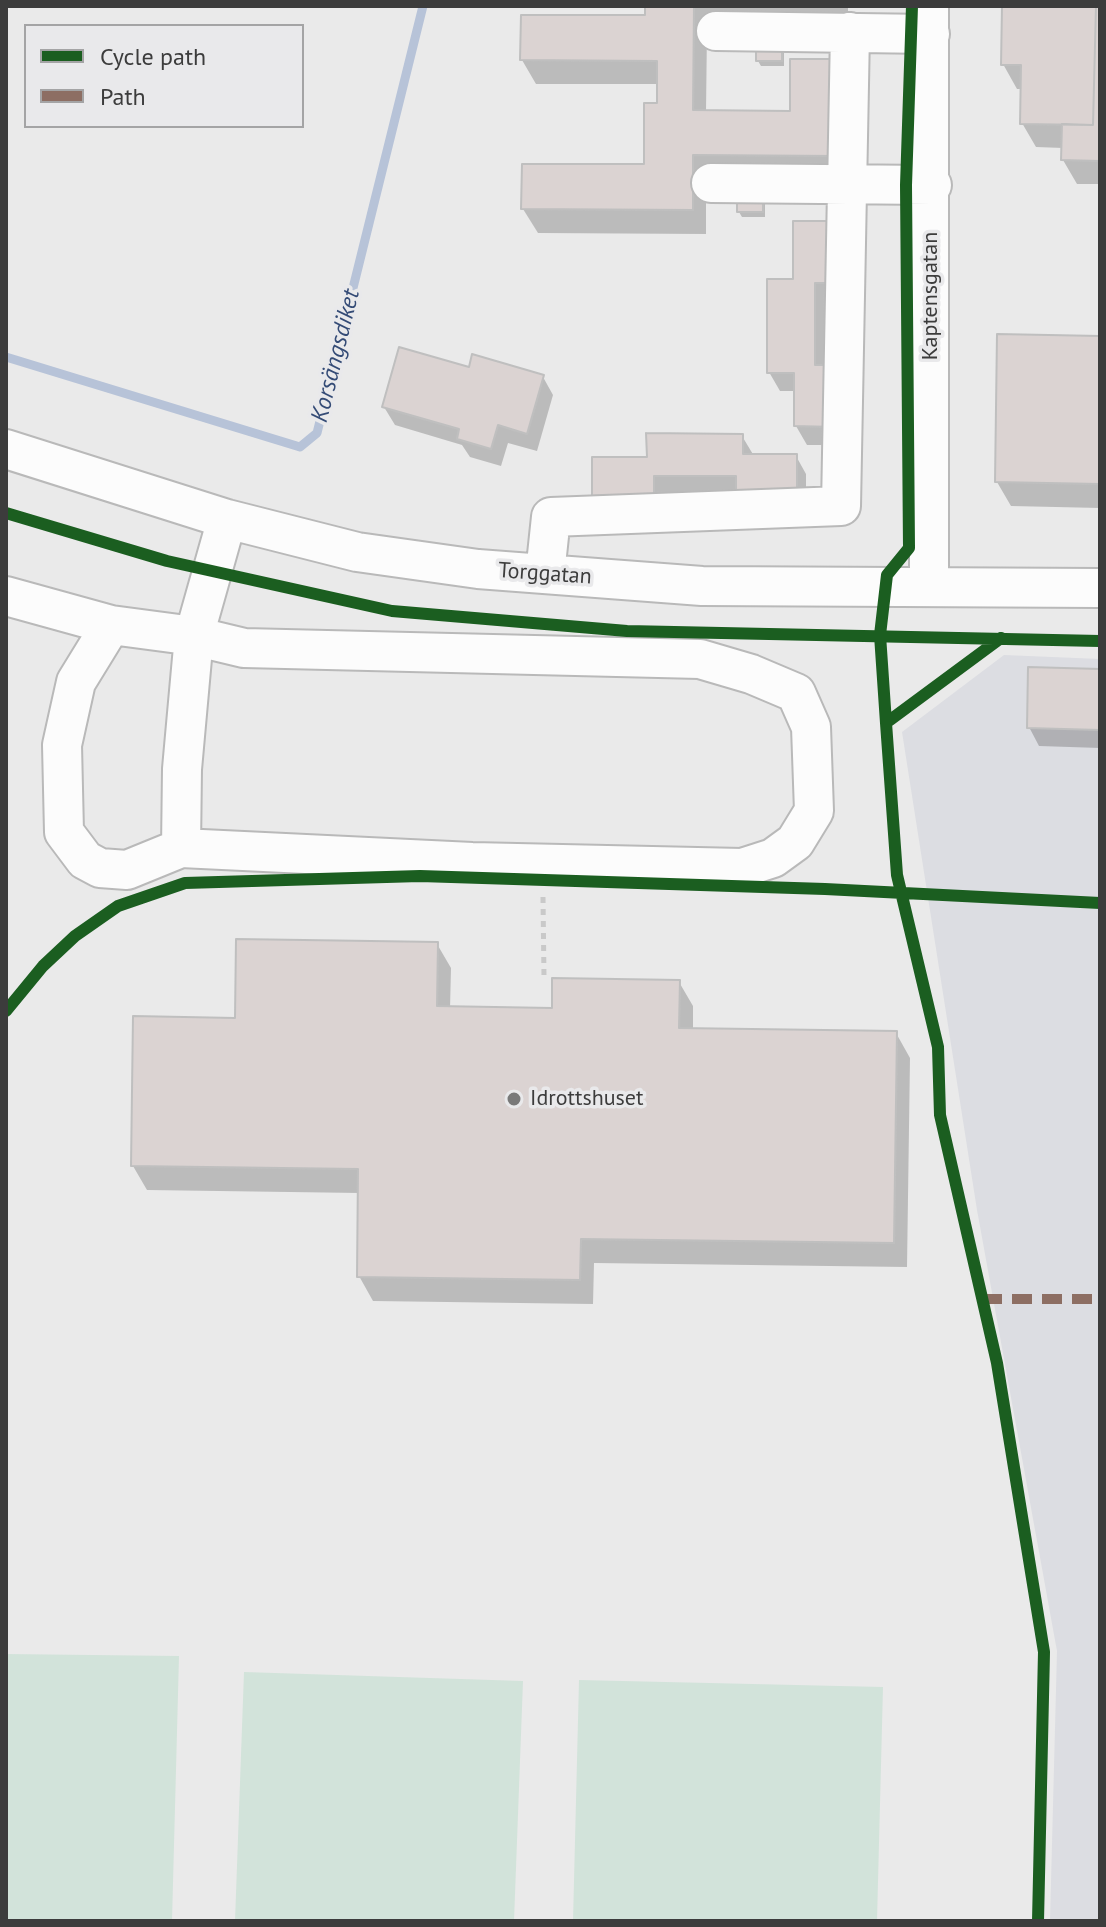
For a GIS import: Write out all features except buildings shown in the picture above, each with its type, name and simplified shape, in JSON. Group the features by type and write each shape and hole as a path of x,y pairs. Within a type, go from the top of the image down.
{"street":[{"path":"716,31 850,32 930,20"},
{"name":"Kaptensgatan","path":"929,586 930,20"},
{"path":"545,574 551,517 841,506 850,32"},
{"path":"711,183 932,185"},
{"name":"Torggatan","path":"6,449 227,519 357,552 545,574 702,586 1100,588"},
{"path":"181,848 182,769 194,636 227,519"},
{"path":"6,596 111,625 194,636 244,648 700,659 751,674 796,693 811,727 814,811 795,842 773,858 742,868 542,864 181,848 127,870 100,868 85,860 64,832 62,745 76,682 111,625"}],"path":[{"path":"542,864 544,977"}],"shaded area":[{"path":"1004,655 1100,659 1100,1921 1050,1921 1057,1651 977,1210 902,732"},
{"path":"6,1654 179,1656 172,1921 6,1921"},
{"path":"244,1672 523,1681 514,1921 235,1921"},
{"path":"579,1680 883,1687 877,1921 573,1921"}],"waterway":[{"name":"Korsängsdiket","path":"6,357 300,447 317,433 423,6"}],"marked path":[{"path":"982,1299 1100,1299"}],"cycle path":[{"path":"912,6 906,185 909,548 887,575 880,635 897,875 938,1047 940,1115 997,1363 1044,1652 1038,1921"},
{"path":"6,513 167,561 392,611 627,631 1100,641"},
{"path":"886,723 1001,638"},
{"path":"6,1011 43,966 75,936 118,906 185,883 420,876 825,889 1100,903"}],"place":[{"name":"Idrottshuset","path":"514,1099"}]}
